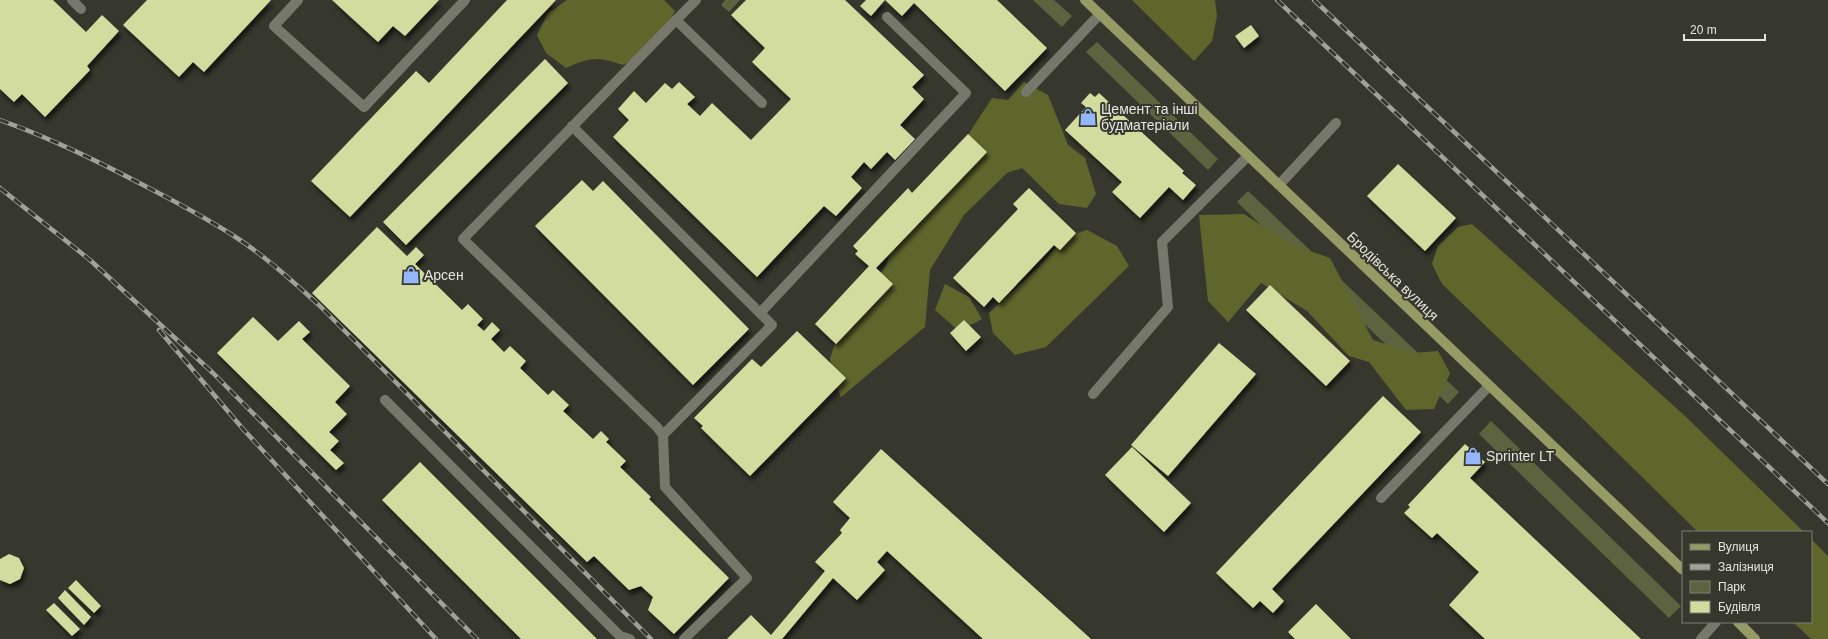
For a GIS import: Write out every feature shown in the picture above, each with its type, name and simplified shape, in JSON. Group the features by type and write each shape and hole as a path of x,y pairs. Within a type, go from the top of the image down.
{"main road":[{"name":"Бродівська вулиця","path":"1086,0 1278,185 1682,569"},
{"path":"1739,623 1755,639"}],"street":[{"path":"72,0 81,9"},
{"path":"298,0 274,26 364,107 465,0"},
{"path":"684,639 747,578 665,487 663,435 657,427 463,239 696,0"},
{"path":"1026,92 1100,14"},
{"path":"760,313 966,93 888,17"},
{"path":"676,20 762,103"},
{"path":"1278,185 1336,123"},
{"path":"572,126 772,325 663,435"},
{"path":"1093,394 1168,307 1162,242 1248,156"},
{"path":"1381,498 1489,386"},
{"path":"385,400 620,636 630,639"},
{"path":"1701,639 1715,623"}],"green space":[{"path":"567,0 664,0 675,11 658,41 648,53 623,65 607,60 594,59 566,68 546,53 537,35 548,13"},
{"path":"725,0 740,0 729,12 721,5"},
{"path":"1033,0 1054,0 1072,16 1062,27"},
{"path":"1132,0 1215,0 1217,16 1212,41 1194,61"},
{"path":"1097,42 1218,159 1208,170 1086,52"},
{"path":"1024,82 1048,95 1068,145 1085,158 1096,194 1087,208 1059,204 1022,168 1007,173 964,215 930,270 925,327 841,397 833,378 830,358 843,322 886,266 897,232 951,161 992,98 1008,100"},
{"path":"1248,191 1459,392 1448,404 1237,202"},
{"path":"1244,214 1290,244 1330,258 1373,340 1413,353 1438,351 1450,373 1434,409 1406,410 1369,362 1349,356 1307,311 1261,283 1228,322 1208,301 1199,215"},
{"path":"1472,224 1685,416 1803,531 1697,531 1442,284 1432,264 1438,246 1458,227"},
{"path":"1087,230 1117,246 1129,266 1046,347 1015,355 993,333 989,313 1038,268 1064,238"},
{"path":"945,284 969,297 982,319 959,331 935,310"},
{"path":"1491,421 1681,606 1669,618 1479,434"},
{"path":"1812,540 1828,556 1828,639 1811,639 1794,623 1812,623"}],"building":[{"path":"0,0 53,0 86,32 102,15 119,31 87,66 90,70 45,117 22,94 14,102 0,89"},
{"path":"147,0 271,0 204,72 193,62 179,77 123,25"},
{"path":"332,0 439,0 405,36 393,26 378,42"},
{"path":"507,0 556,0 350,217 311,181 416,71 429,83"},
{"path":"746,0 845,0 924,75 912,87 924,99 900,125 915,139 895,160 887,152 871,169 864,162 851,177 862,188 836,216 824,206 757,277 613,137 629,120 618,109 634,91 646,103 665,83 672,89 679,82 695,97 687,104 700,116 712,103 751,140 791,99 752,62 765,48 731,15"},
{"path":"866,0 885,0 871,16 860,6"},
{"path":"885,0 997,0 1047,48 1005,91 914,3 902,16"},
{"path":"1251,25 1259,36 1244,48 1235,36"},
{"path":"545,59 568,83 406,245 383,222"},
{"path":"1090,93 1095,97 1099,93 1184,171 1182,173 1196,185 1183,200 1169,187 1140,218 1112,192 1122,182 1065,130 1086,107 1081,103"},
{"path":"968,134 987,152 876,268 893,284 836,344 815,324 869,266 855,254 858,251 853,246 908,188 912,193"},
{"path":"1398,164 1456,218 1425,251 1367,196"},
{"path":"582,180 593,191 603,181 749,329 693,385 535,226"},
{"path":"1029,188 1076,233 1060,250 1054,245 999,303 993,297 984,307 953,278 1018,209 1013,204"},
{"path":"377,227 407,256 416,247 424,255 415,264 462,310 468,304 483,319 477,325 484,331 492,322 500,330 491,339 504,352 510,346 526,361 520,368 548,395 553,390 569,405 563,411 593,439 601,431 609,439 606,442 626,461 620,467 651,497 649,499 729,578 674,634 648,610 653,597 641,586 629,590 594,556 587,562 312,293"},
{"path":"1270,285 1350,361 1326,386 1246,310"},
{"path":"253,317 278,341 299,321 310,332 302,339 350,386 335,402 347,414 329,432 339,441 330,450 344,463 336,470 217,353"},
{"path":"964,320 981,337 966,351 950,333"},
{"path":"797,331 846,378 750,476 701,428 703,426 694,418 752,359 761,367"},
{"path":"1219,343 1256,374 1168,476 1131,445"},
{"path":"1383,396 1421,432 1272,589 1284,601 1273,613 1260,601 1253,608 1216,573"},
{"path":"1465,444 1485,462 1470,478 1641,639 1485,639 1449,605 1479,572 1437,533 1432,538 1404,513 1410,507 1408,505"},
{"path":"1132,447 1191,503 1164,532 1105,475"},
{"path":"881,449 1091,639 983,639 887,551 877,562 885,570 857,600 833,578 782,639 727,639 751,615 771,635 825,571 815,562 842,533 840,530 850,518 833,502"},
{"path":"420,462 597,639 521,639 382,500"},
{"path":"9,554 19,558 24,568 20,579 10,584 0,580 0,559"},
{"path":"76,580 101,606 94,613 68,588"},
{"path":"65,590 91,617 84,625 58,598"},
{"path":"54,603 80,629 72,636 46,610"},
{"path":"1316,604 1351,639 1295,639 1288,632"}],"railway":[{"path":"1277,0 1828,523"},
{"path":"1314,0 1828,484"},
{"path":"0,120 75,151 191,210 223,229 267,260 319,305 651,639"},
{"path":"0,188 90,260 213,373 477,639"},
{"path":"159,330 243,429 436,639"}],"place":[{"name":"Цемент та інші будматеріали","path":"1088,117"},
{"name":"Арсен","path":"411,275"},
{"name":"Sprinter LT","path":"1473,456"}]}
